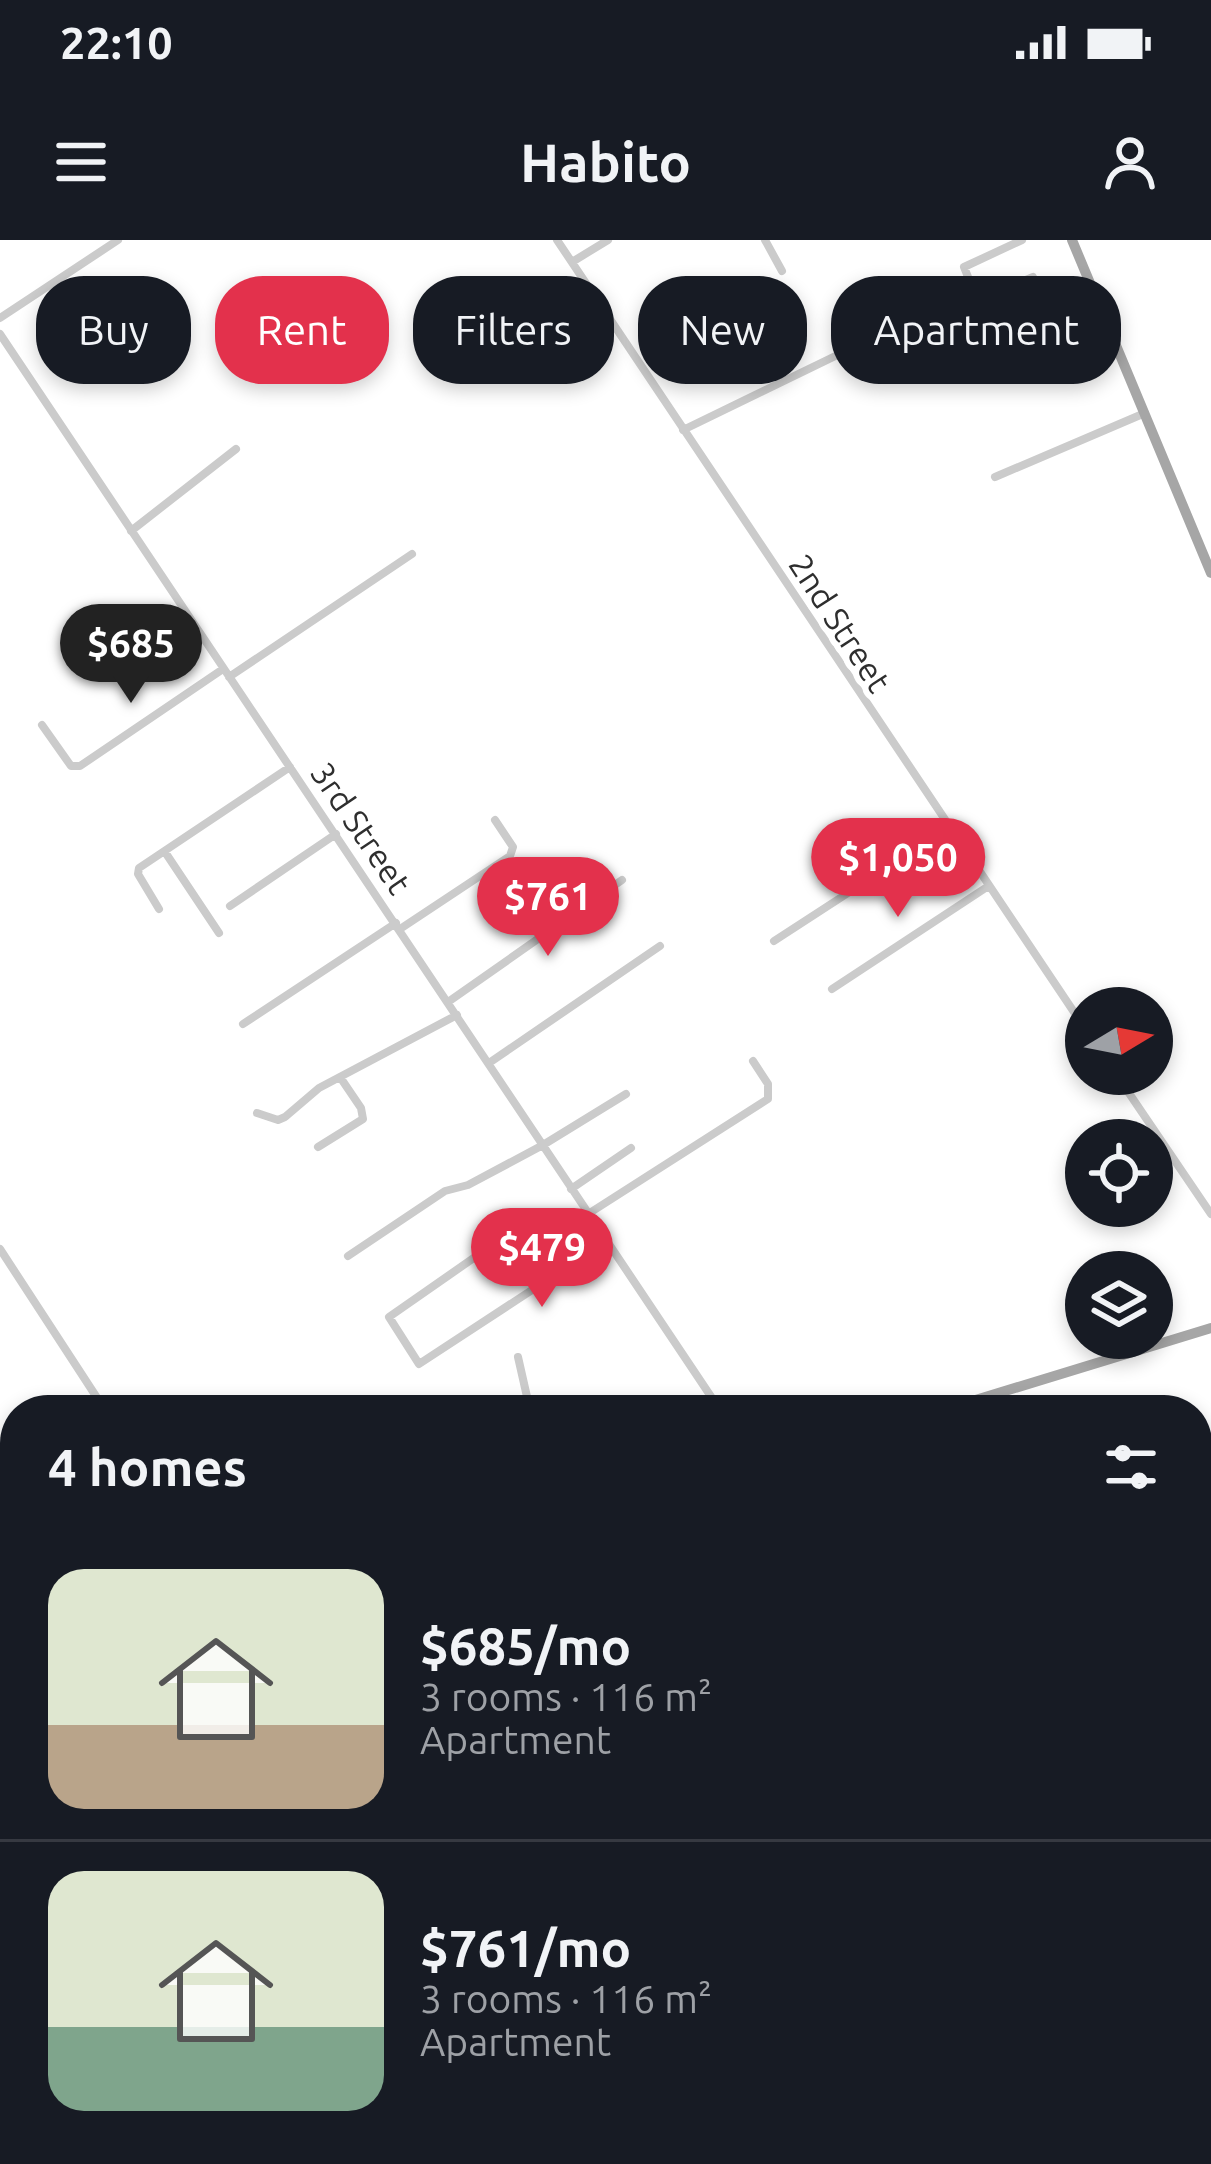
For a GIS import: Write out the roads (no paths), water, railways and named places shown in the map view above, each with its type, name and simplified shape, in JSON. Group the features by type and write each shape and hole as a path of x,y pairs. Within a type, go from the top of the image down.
{"main road":[{"path":"1074,240 1211,573"},
{"path":"991,1395 1211,1328"}],"street":[{"path":"0,318 118,240"},
{"name":"2nd Street","path":"557,240 1065,1000"},
{"path":"572,262 608,240"},
{"path":"765,240 782,271"},
{"path":"966,276 964,267 1022,240"},
{"name":"3rd Street","path":"0,334 710,1395"},
{"path":"683,430 831,358"},
{"path":"995,477 1144,413"},
{"path":"131,531 236,449"},
{"path":"42,725 71,766 80,766 412,554"},
{"path":"159,910 138,871 290,767"},
{"path":"243,1024 510,856 513,847 495,820"},
{"path":"774,941 948,828"},
{"path":"230,906 336,834"},
{"path":"165,852 218,934"},
{"path":"448,1002 622,880"},
{"path":"832,989 987,887"},
{"path":"489,1064 660,946"},
{"path":"257,1113 278,1120 285,1117 340,1077 457,1015"},
{"path":"550,1245 768,1099 768,1084 753,1061"},
{"path":"318,1147 363,1119 340,1077"},
{"path":"348,1256 445,1191 468,1185 543,1145 626,1094"},
{"path":"1130,1095 1211,1214"},
{"path":"571,1189 631,1148"},
{"path":"1198,1195 1211,1190"},
{"path":"527,1222 536,1225 550,1245 561,1271 423,1364 415,1361 389,1321 393,1313 527,1222"},
{"path":"0,1249 95,1395"},
{"path":"518,1358 527,1395"}]}
